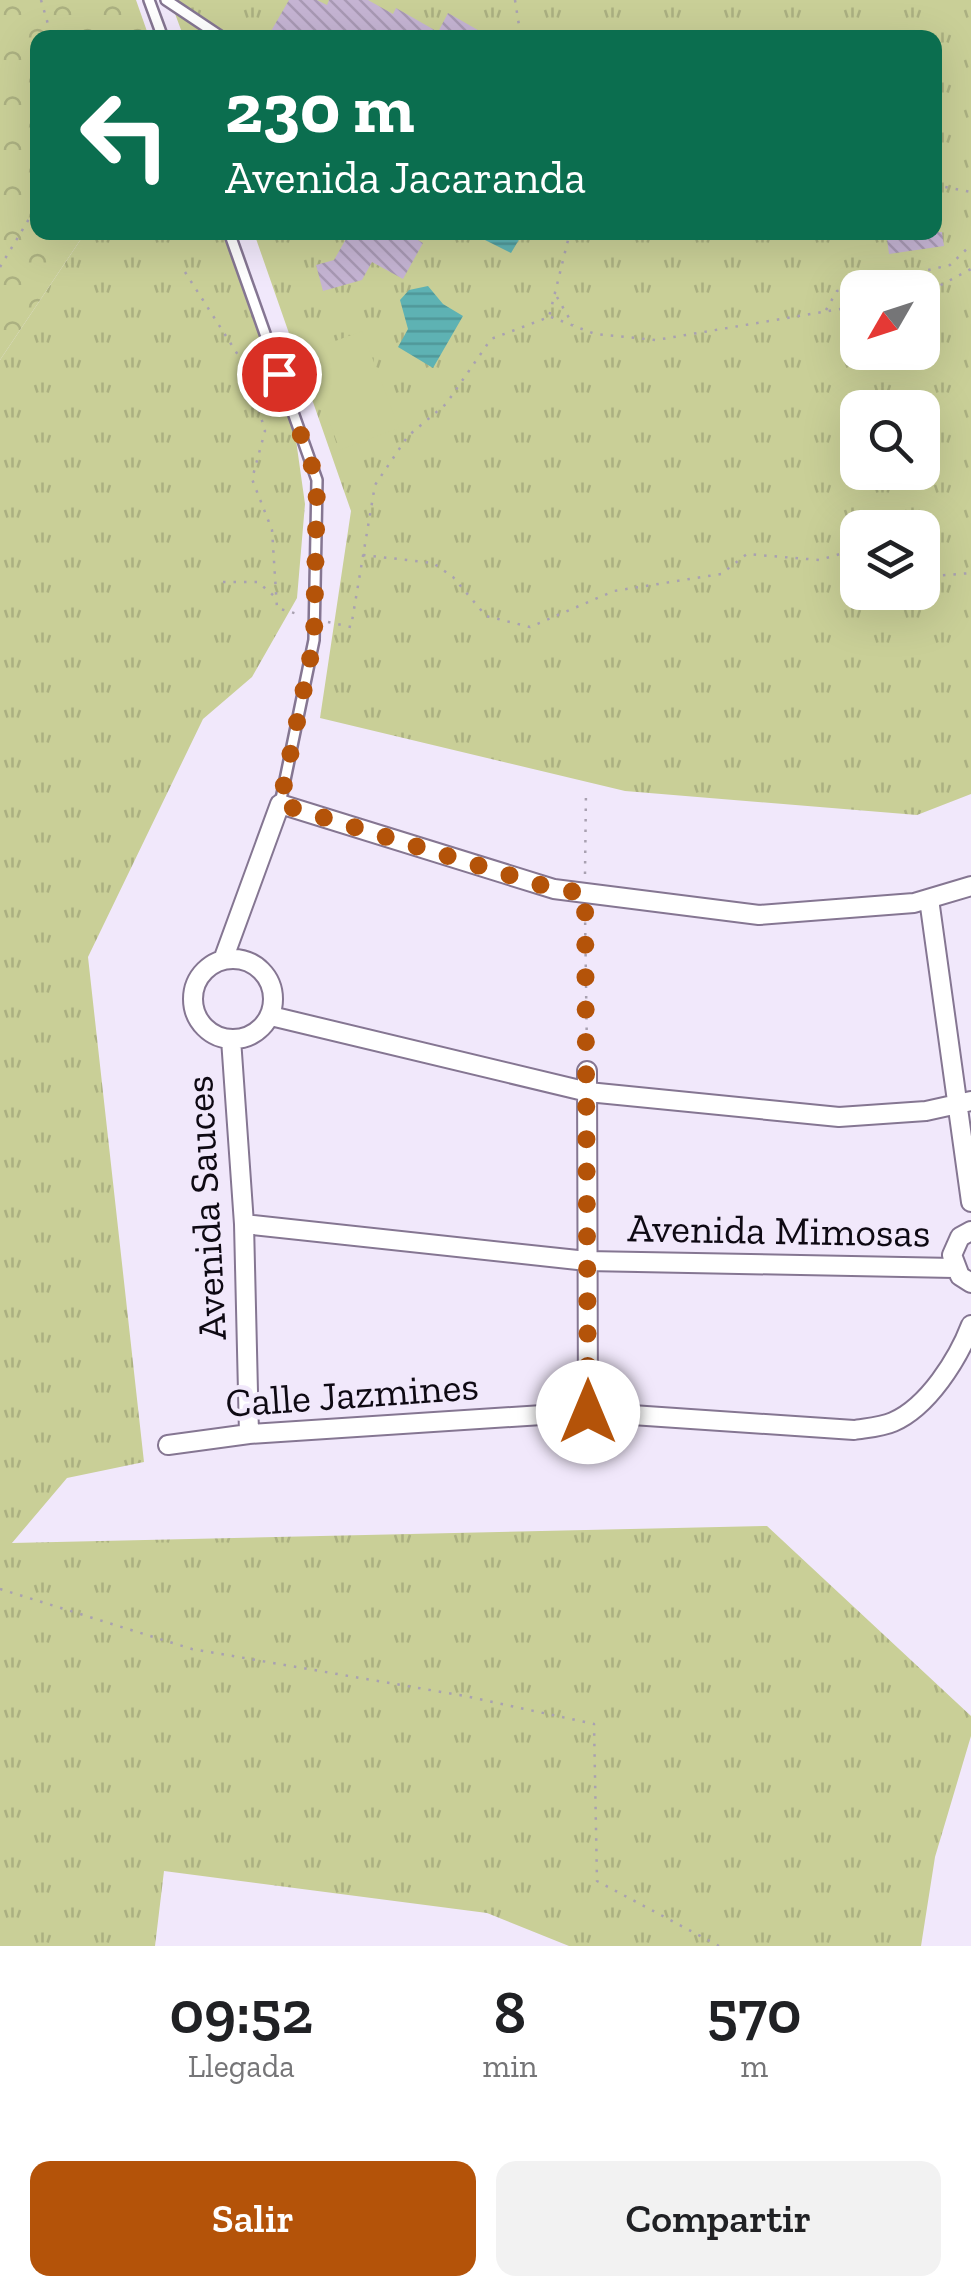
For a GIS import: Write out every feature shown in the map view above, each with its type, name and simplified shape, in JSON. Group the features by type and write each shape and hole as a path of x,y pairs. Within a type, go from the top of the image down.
{"street":[{"path":"223,960 248,961 260,968 271,989 271,1016 253,1034 232,1040 202,1022 194,996 200,976 223,960 280,804 554,889 759,915 929,899 971,886"},
{"path":"929,899 964,1104 971,1202"},
{"path":"271,1016 588,1092 838,1117 964,1104"},
{"name":"Avenida Sauces","path":"232,1040 244,1224 250,1434"},
{"path":"587,1070 588,1412"},
{"name":"Avenida Mimosas","path":"244,1224 587,1261 954,1268"},
{"path":"971,1231 954,1245 954,1268 971,1283"},
{"name":"Calle Jazmines","path":"168,1445 250,1434 588,1412 854,1430 893,1423 929,1392 971,1325"}],"lane":[{"path":"149,0 160,30"},
{"path":"166,0 211,30"},
{"path":"232,240 317,480 314,640 280,804"}],"path":[{"path":"41,0 50,30"},
{"path":"516,0 520,30"},
{"path":"942,186 971,192"},
{"path":"0,267 30,217"},
{"path":"549,317 568,240"},
{"path":"825,311 837,291 950,265 971,245"},
{"path":"940,285 971,269"},
{"path":"185,272 247,368 265,431 252,479 272,530 277,608 351,627 375,484 408,436 446,404 491,338 549,317 595,334 656,340 840,309"},
{"path":"556,296 573,326"},
{"path":"362,554 433,562 453,577 486,616 530,627 614,591 721,574 747,554 819,560 840,554"},
{"path":"940,576 971,573"},
{"path":"223,582 258,582 275,598"},
{"path":"586,790 587,1070"},
{"path":"0,1588 192,1649 465,1696 594,1724 597,1881 719,1946"}],"green space":[{"path":"0,0 136,0 147,30 30,30 30,240 80,240 0,360"},
{"path":"170,0 971,0 971,794 917,815 625,791 320,718 351,511 256,240 942,240 942,30 181,30"},
{"path":"80,240 227,240 295,433 305,504 297,598 252,677 203,719 88,957 144,1462 67,1478 12,1543 767,1526 971,1716 971,1736 935,1857 921,1946 569,1946 487,1913 164,1871 155,1946 0,1946 0,360"},
{"path":"362,331 399,428 340,450 303,353"}],"shaded area":[{"path":"485,240 518,240 511,253"},
{"path":"428,286 443,304 463,316 433,368 398,347 408,329 400,300 409,290"}],"building":[{"path":"289,0 317,0 327,5 329,0 368,0 393,14 396,8 434,30 272,30"},
{"path":"448,13 478,30 439,30"},
{"path":"942,232 944,246 889,254 887,240 942,240"},
{"path":"345,240 423,243 403,279 372,262 362,280 323,291 316,265 334,260"}],"route":[{"path":"279,374 317,480 314,640 280,804 554,889 585,893 588,1412"}]}
